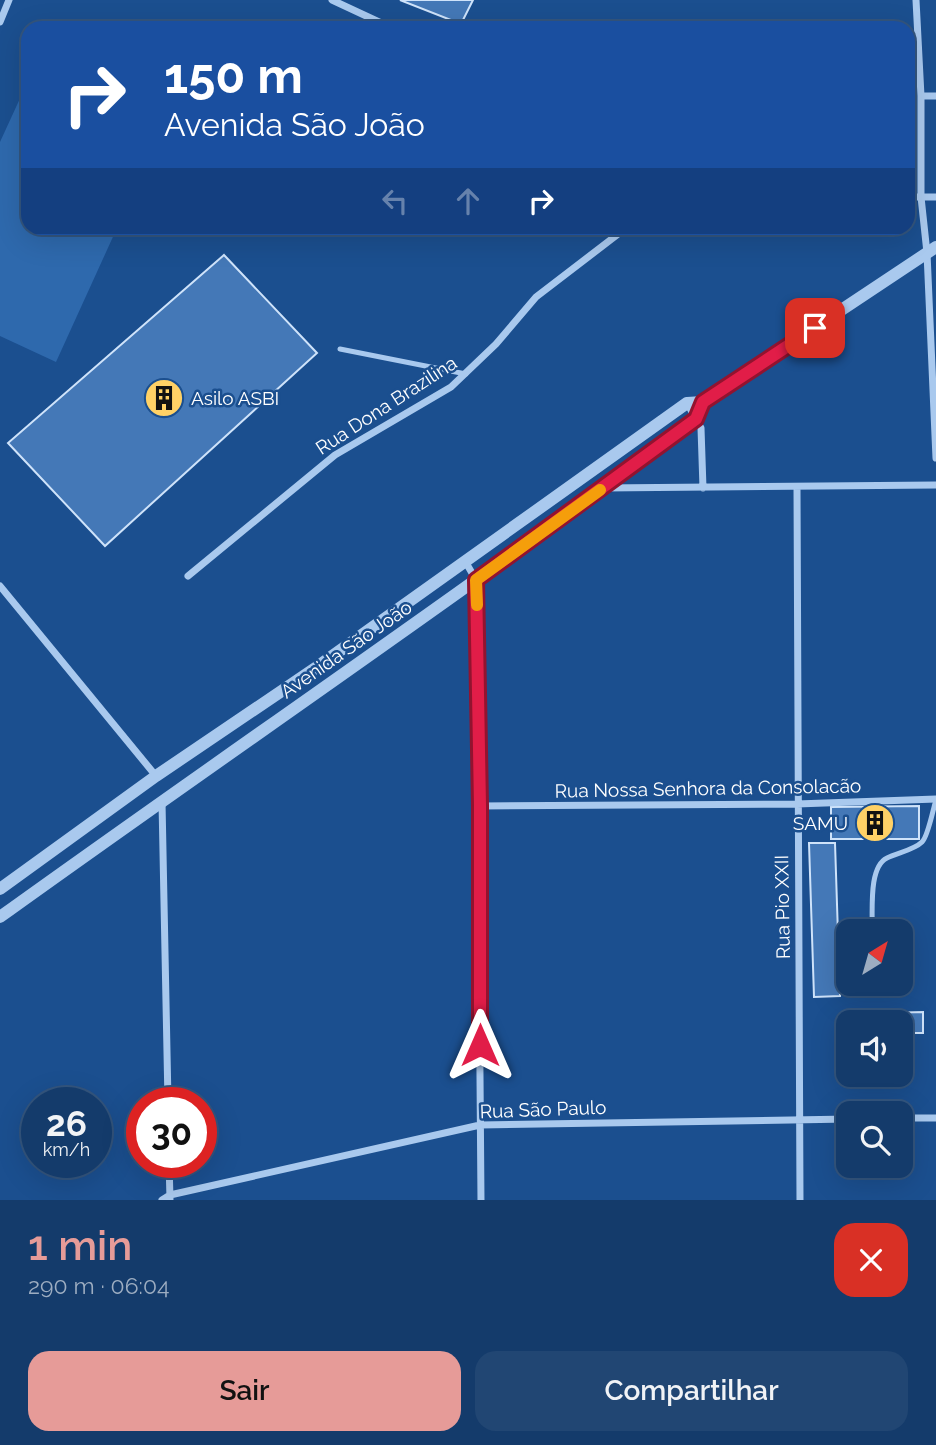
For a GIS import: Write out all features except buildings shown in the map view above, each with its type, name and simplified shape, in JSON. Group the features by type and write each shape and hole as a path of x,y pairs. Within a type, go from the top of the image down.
{"street":[{"path":"0,22 9,0"},
{"path":"332,0 377,21"},
{"path":"916,0 921,197 931,250 936,458"},
{"path":"920,96 936,96"},
{"path":"915,197 936,197"},
{"name":"Rua Dona Brazilina","path":"188,576 335,455 451,387 496,344 536,297 617,235"},
{"path":"703,488 701,428 687,403 703,402 931,250"},
{"path":"696,419 703,402"},
{"name":"Avenida São João","path":"0,889 156,776 317,667 687,403"},
{"name":"Avenida São João","path":"0,917 476,580 696,419"},
{"path":"604,488 936,485"},
{"name":"Rua Pio XXII","path":"797,487 800,1200"},
{"path":"465,561 476,580 480,806 481,1200"},
{"path":"0,586 156,776 162,802 168,1087"},
{"name":"Rua Nossa Senhora da Consolacão","path":"480,806 797,804 936,800"},
{"path":"913,1118 936,1118"},
{"name":"Rua São Paulo","path":"162,1200 480,1125 836,1119"},
{"path":"169,1178 170,1198"}],"lane":[{"path":"340,349 466,374"},
{"path":"872,919 876,869 883,860 922,843 936,800"}],"shaded area":[{"path":"21,96 21,235 114,235 56,362 0,336 0,142"}],"slow traffic":[{"path":"477,605 476,580 600,490"}],"place":[{"name":"Asilo ASBI","path":"164,398"},
{"name":"SAMU","path":"875,823"}],"route":[{"path":"480,1045 476,580 696,419 703,402 815,328"}]}
